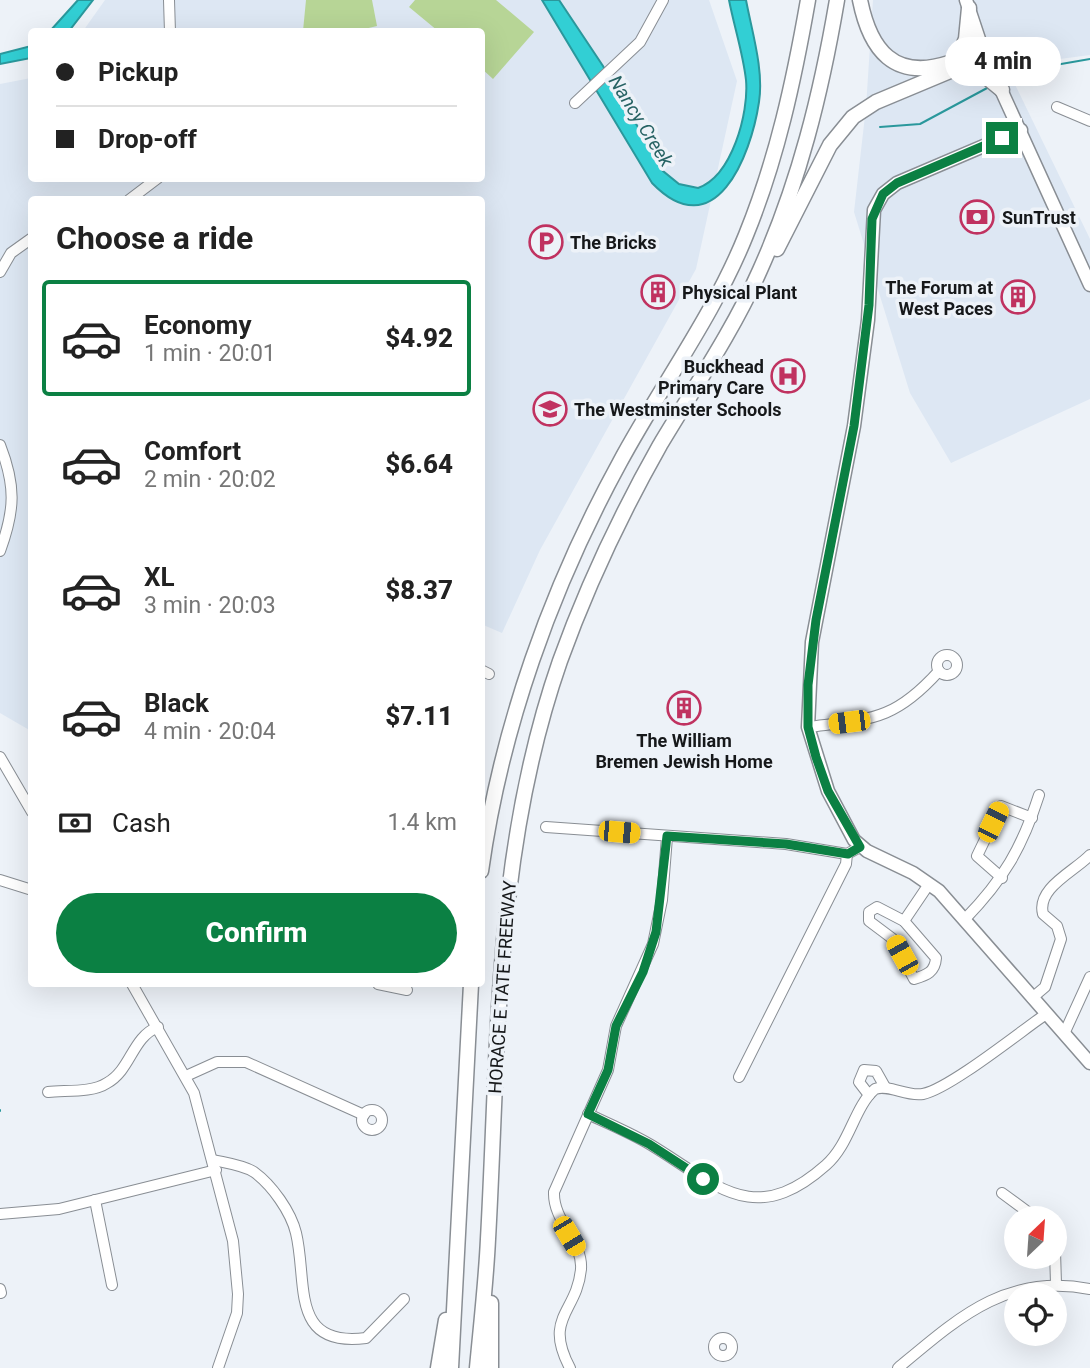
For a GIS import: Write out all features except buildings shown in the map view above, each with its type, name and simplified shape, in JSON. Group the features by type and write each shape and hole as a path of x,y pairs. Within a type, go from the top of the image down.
{"highway":[{"name":"HORACE E TATE FREEWAY","path":"485,850 503,758 548,615 600,500 706,317 746,237 771,168 803,32 807,0"},
{"name":"HORACE E TATE FREEWAY","path":"477,1368 488,1241 505,905 532,755 560,663 610,540 759,273 786,208 806,145 837,0"},
{"path":"860,0 873,43 891,61 918,68 953,66 975,70 1002,90"},
{"path":"953,66 966,40 968,4"},
{"path":"759,273 789,229 824,155 843,127 876,102 984,52"},
{"name":"HORACE E TATE FREEWAY","path":"451,1368 471,987"},
{"path":"488,1241 491,1368"},
{"path":"438,1368 455,1274"}],"main road":[{"path":"968,4 984,52 1054,200 1062,209 1090,267"},
{"path":"1021,130 897,183 883,194 874,210 861,373 812,642 808,727 828,791 860,847 929,884 965,919 1090,1063"},
{"path":"1054,200 1055,212 1090,285"}],"street":[{"path":"169,0 170,28"},
{"path":"575,103 617,66 650,29 663,0"},
{"path":"1057,107 1090,121"},
{"path":"134,196 153,182"},
{"path":"0,272 11,253 28,241"},
{"path":"0,445 10,470 13,499 12,520 0,551"},
{"path":"808,727 869,719 890,712 913,698 939,671"},
{"path":"0,757 28,805"},
{"path":"965,919 1002,878 1032,818 1039,796"},
{"path":"1002,878 976,856 1001,806 1032,818"},
{"path":"546,827 786,844 848,854 860,847"},
{"path":"570,1368 560,1342 559,1327 579,1278 580,1260 556,1213 554,1192 608,1070 616,1026 643,972 656,932 667,836"},
{"path":"739,1077 846,864 848,854"},
{"path":"1029,995 1048,978 1061,939 1057,926 1043,914 1042,905 1049,889 1090,855"},
{"path":"0,880 28,889"},
{"path":"904,921 929,884"},
{"path":"877,907 904,921 936,958 935,966 928,975 914,979 893,939 869,920 869,912 877,907"},
{"path":"1064,1034 1090,977"},
{"path":"134,987 186,1076 201,1111 233,1241 238,1294 233,1331 218,1368"},
{"path":"392,987 407,990"},
{"path":"588,1114 649,1144 721,1190 741,1197 760,1198 788,1190 827,1164 847,1140 869,1095 875,1089 885,1087 909,1095 934,1091 1046,1014"},
{"path":"48,1092 105,1085 125,1065 145,1033 158,1027"},
{"path":"186,1076 217,1062 246,1062 364,1115"},
{"path":"869,1095 859,1082 863,1070 876,1071 885,1087"},
{"path":"0,1214 59,1209 215,1165 254,1172 289,1214 301,1261 302,1293 306,1312 322,1331 337,1338 366,1338 404,1299"},
{"path":"1002,1193 1020,1206"},
{"path":"95,1200 112,1285"},
{"path":"1067,1286 1090,1289"},
{"path":"898,1368 951,1325 1004,1294"},
{"path":"727,1356 733,1368"}],"shaded area":[{"name":"The Westminster Schools","path":"105,0 709,0 737,81 696,269 540,550 502,633 485,626 485,196 28,196 28,729 0,713 0,84 28,79 28,182 485,182 485,28 85,28"},
{"path":"873,0 1090,0 1090,55 1006,66 1090,239 1090,399 951,463 910,393 854,212 866,107"}],"green space":[{"path":"306,0 372,0 377,26 303,28"},
{"path":"415,0 496,0 534,32 493,79 485,72 485,28 434,28 409,7"}],"water":[{"path":"78,0 93,0 71,28 53,28"},
{"path":"542,0 559,0 603,66 663,171 679,184 698,188 720,171 736,142 741,126 745,109 746,80 729,0 746,0 759,64 759,102 748,147 726,187 711,200 694,205 674,200 652,183"},
{"path":"28,47 28,59 0,64 0,54"}],"waterway":[{"path":"1003,81 1038,68 1090,59"},
{"path":"880,127 920,124 989,87"}],"place":[{"name":"SunTrust","path":"977,217"},
{"name":"The Bricks","path":"546,242"},
{"name":"Physical Plant","path":"658,292"},
{"name":"The Forum at West Paces","path":"1018,297"},
{"name":"Buckhead Primary Care","path":"788,376"},
{"name":"The Westminster Schools","path":"550,409"},
{"name":"The William Bremen Jewish Home","path":"684,708"}],"route":[{"path":"703,1179 649,1144 588,1114 608,1070 616,1026 643,972 656,932 662,900 667,836 786,844 848,854 860,847 845,825 828,791 811,739 807,713 812,642 854,426 861,373 870,289 872,219 878,201 890,187 1002,138"}],"water label":[{"name":"Nancy Creek","path":"641,121"}]}
